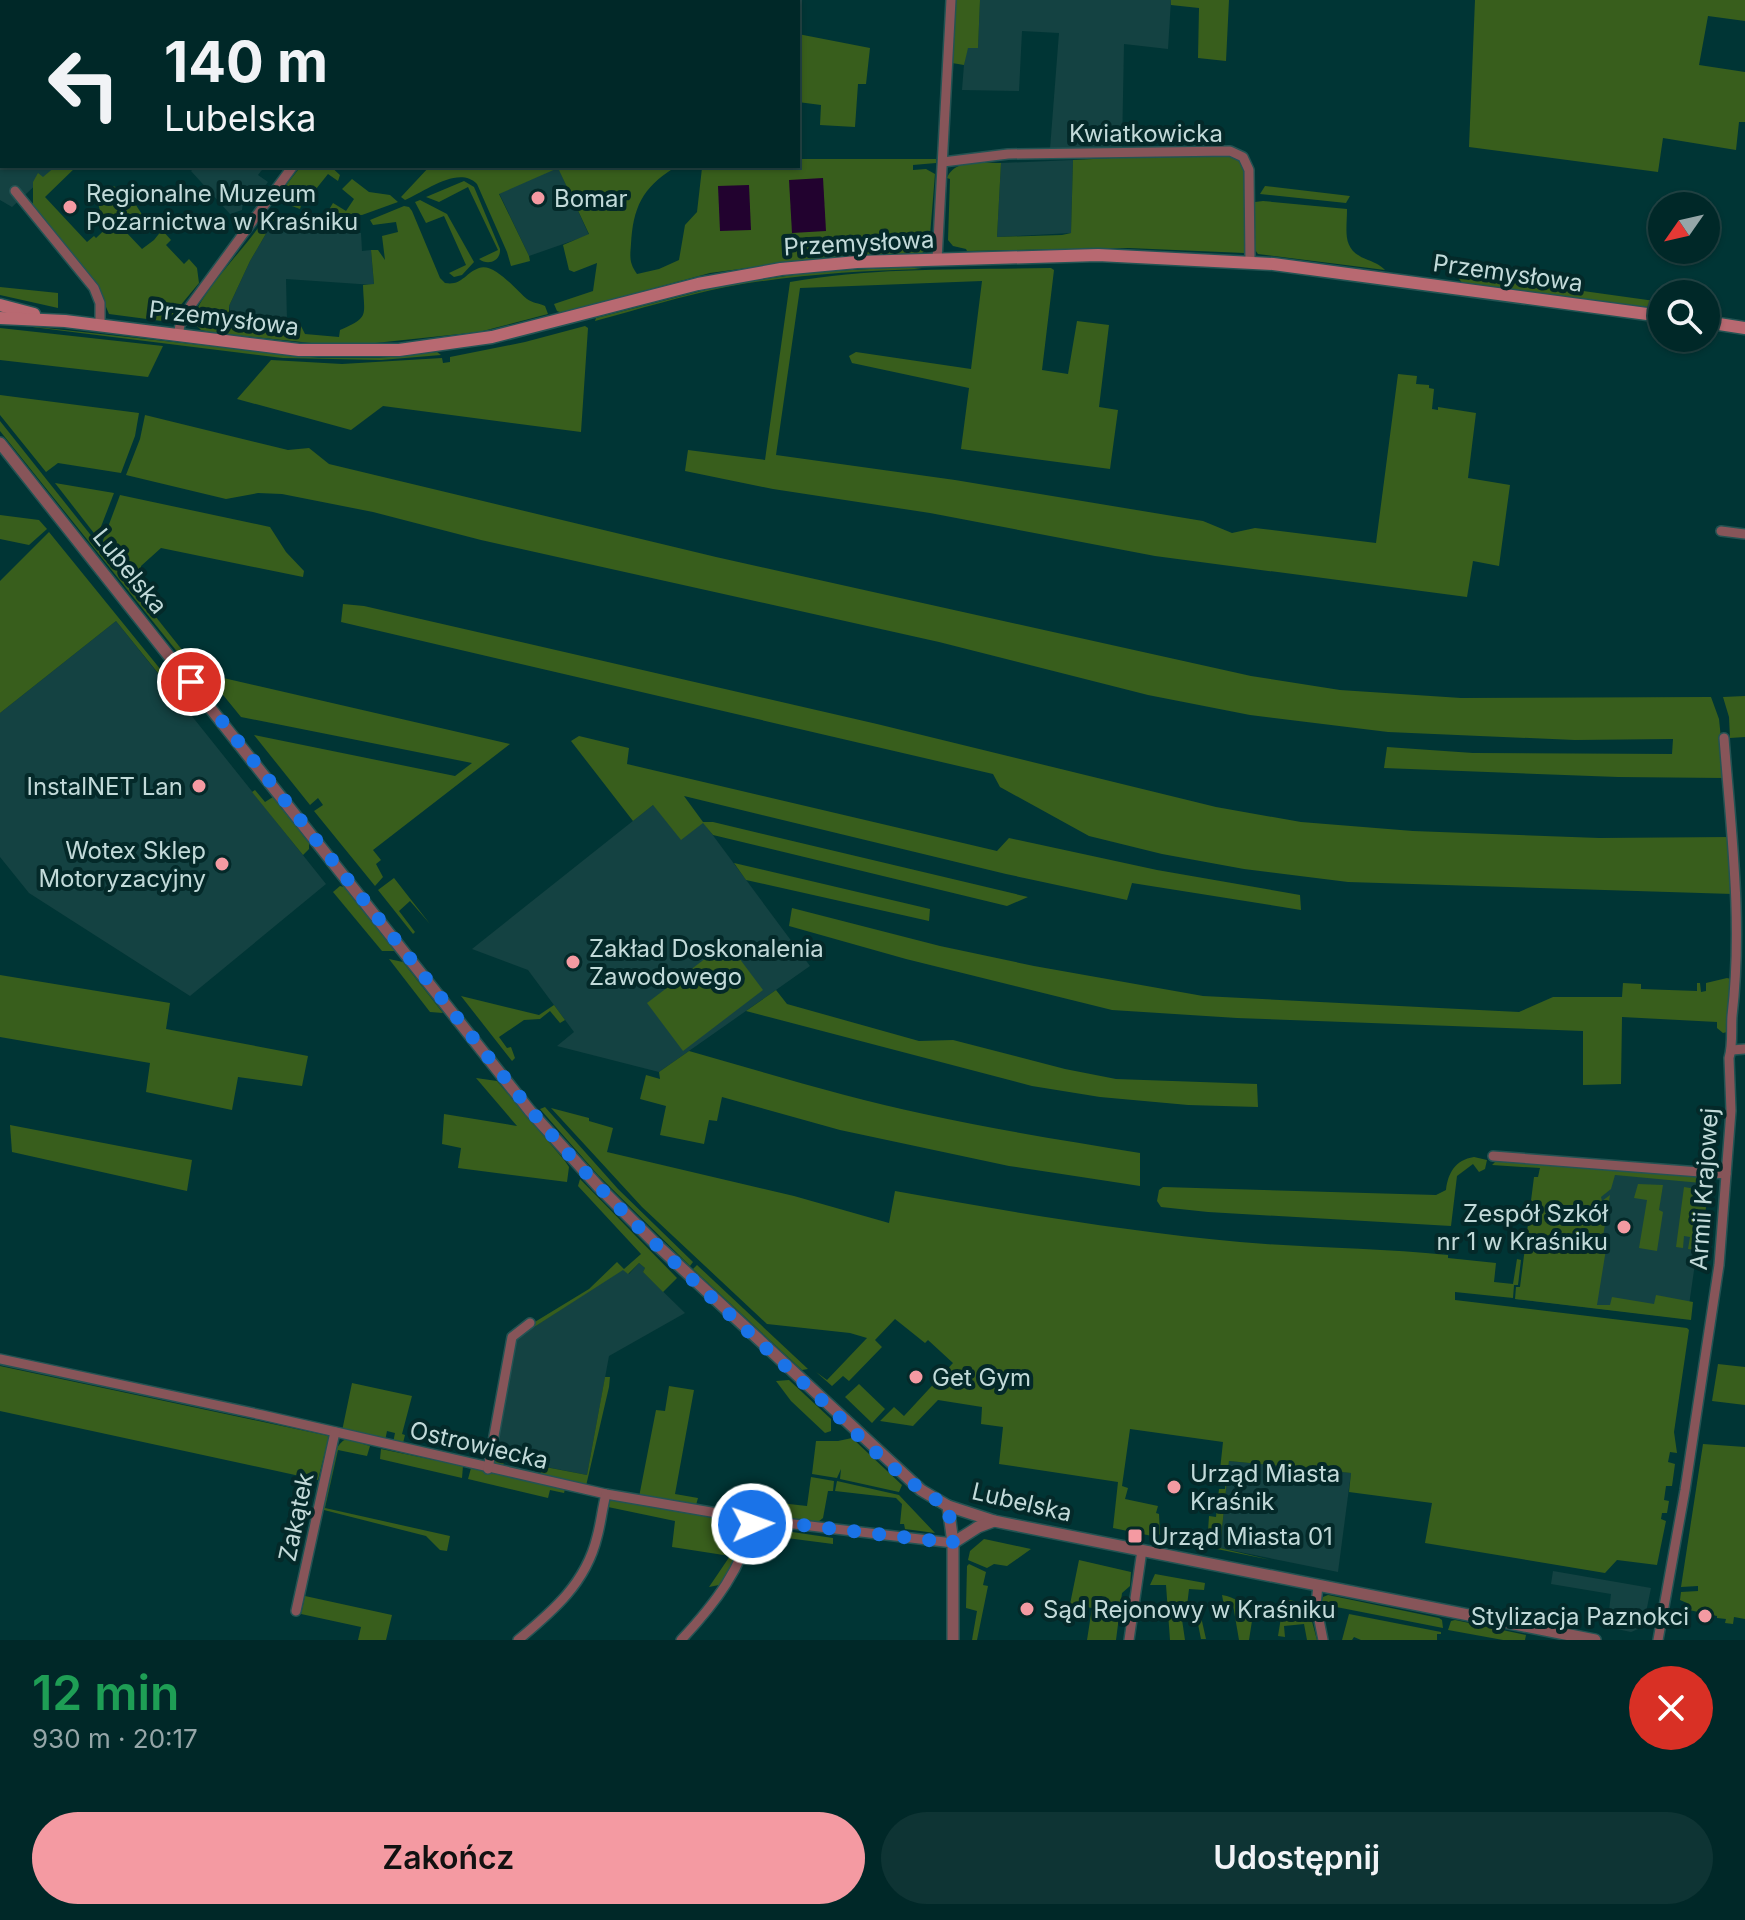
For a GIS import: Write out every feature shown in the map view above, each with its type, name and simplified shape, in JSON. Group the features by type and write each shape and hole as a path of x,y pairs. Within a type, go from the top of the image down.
{"main road":[{"name":"Przemysłowa","path":"0,318 65,321 299,350 414,349 505,334 698,284 757,273 857,262 1098,255 1250,262 1648,314"},
{"name":"Przemysłowa","path":"0,305 65,321"},
{"path":"1720,324 1745,328"}],"street":[{"path":"937,260 951,0"},
{"name":"Kwiatkowicka","path":"943,162 1008,154 1230,151 1243,157 1249,170 1250,262"},
{"path":"178,336 180,325 191,305 292,168"},
{"path":"15,191 94,288 100,303 100,326"},
{"name":"Lubelska","path":"0,443 522,1101 568,1154 658,1246 910,1481 948,1506 994,1521 1595,1640"},
{"path":"1721,531 1745,534"},
{"name":"Armii Krajowej","path":"1658,1640 1719,1265 1731,1111 1730,1033 1738,938 1734,839 1724,738"},
{"path":"1732,1050 1745,1049"},
{"path":"1493,1156 1726,1174"},
{"path":"488,1469 512,1337 530,1323"},
{"name":"Ostrowiecka","path":"0,1359 606,1494 752,1519 953,1543"},
{"name":"Zakątek","path":"296,1611 335,1432"},
{"path":"518,1640 555,1609 580,1580 597,1538 606,1494"},
{"path":"948,1506 953,1543 953,1640"},
{"path":"681,1640 738,1566 745,1551 752,1519"},
{"path":"953,1543 994,1521"},
{"path":"1129,1640 1142,1550"},
{"path":"1318,1585 1316,1605 1323,1640"}],"shaded area":[{"path":"980,0 1171,0 1168,49 1124,44 1122,148 1050,149 1059,33 1022,31 1019,91 962,90 965,52 968,48 978,47"},
{"path":"1073,160 1071,233 997,237 1001,163"},
{"path":"0,168 54,168 12,207 0,200"},
{"path":"194,168 263,168 258,175 268,182 259,194 250,193 243,201 242,210 230,214 191,171"},
{"path":"558,168 589,235 529,256 499,193"},
{"path":"823,178 826,231 792,233 789,180"},
{"path":"749,185 751,230 720,231 718,186"},
{"path":"271,225 361,233 362,251 371,250 374,285 286,279 287,322 231,316 229,306"},
{"path":"116,621 326,884 190,996 29,893 0,857 0,713"},
{"path":"653,805 703,822 810,966 659,1072 557,1046 574,1032 528,970 472,949"},
{"path":"1540,1168 1707,1180 1687,1319 1515,1299 1524,1288"},
{"path":"639,1263 645,1268 643,1272 685,1313 609,1356 587,1475 495,1457 517,1338 623,1269 629,1274"},
{"path":"1229,1461 1351,1473 1338,1572 1220,1548"},
{"path":"1553,1571 1651,1588 1643,1627 1631,1632 1607,1627 1611,1594 1551,1584"}],"green space":[{"path":"955,0 980,0 978,48 968,48 964,65 952,63"},
{"path":"1171,0 1229,0 1226,61 1198,58 1199,8 1171,5"},
{"path":"1475,0 1745,0 1745,21 1708,16 1699,65 1745,72 1745,122 1739,122 1736,150 1663,138 1658,172 1469,147"},
{"path":"800,34 870,48 866,84 858,84 855,127 820,125 821,105 800,102"},
{"path":"1214,153 1239,159 1246,170 1244,253 1129,248 967,251 953,246 948,240 950,179 947,178 963,164 1001,163 997,237 1062,235 1071,233 1073,160"},
{"path":"800,159 936,159 936,163 913,165 913,170 926,169 935,174 929,248 922,253 828,257 710,273 562,313 557,311 554,304 593,291 597,263 574,272 569,270 563,245 589,234 558,168 674,168 654,183 637,209 630,253 637,274 679,260 685,225 697,212 702,168 800,168"},
{"path":"54,168 75,168 45,197 87,242 94,236 96,238 134,202 143,216 125,231 142,249 162,230 171,240 166,245 184,264 189,259 197,268 199,283 170,318 162,321 109,314 98,288 33,205 33,182 38,173 43,177"},
{"path":"299,168 332,168 340,175 338,181 328,174 308,199 297,191 291,200 301,206 300,209 281,202 280,193"},
{"path":"428,168 558,168 499,194 530,261 511,266 477,184 461,177 432,186 405,200 401,197"},
{"path":"352,179 369,192 390,195 398,202 362,215 327,213 333,203 346,211 354,199 342,189"},
{"path":"464,181 474,187 500,249 493,261 479,259 498,250 468,187 439,202 426,197"},
{"path":"114,186 130,203 107,224 98,215 98,203"},
{"path":"1265,186 1350,196 1346,203 1260,194"},
{"path":"420,200 447,214 474,262 462,275 454,277 449,273 466,265 444,216 426,223 415,202"},
{"path":"1255,202 1347,209 1349,246 1359,256 1385,270 1258,254 1253,247 1253,207"},
{"path":"404,206 412,211 440,278 445,283 460,281 485,267 505,278 527,299 545,306 548,314 479,332 366,344 311,343 214,333 201,330 193,322 212,286 262,222 274,215 300,218 306,228 271,225 250,261 229,306 229,314 300,324 305,334 339,337 340,330 356,322 363,314 363,285 374,284 371,250 378,250 385,260 382,236 398,232 396,222 373,225 370,220"},
{"path":"907,267 922,269 824,274 750,283 693,294 595,321 596,318 725,285 814,272"},
{"path":"1054,270 1042,370 1068,374 1077,321 1109,325 1099,407 1118,410 1110,469 961,449 969,388 852,363 849,356 856,352 971,369 982,281 800,288 776,455 955,480 1203,521 1232,533 1255,528 1376,543 1398,374 1417,376 1416,384 1429,385 1434,389 1432,409 1438,410 1438,407 1476,413 1468,478 1510,485 1499,566 1473,561 1467,597 1155,556 685,471 688,450 765,460 790,282 887,272"},
{"path":"1455,273 1648,300 1648,307 1462,283"},
{"path":"0,287 58,293 58,308 0,295"},
{"path":"0,323 319,358 379,358 437,352 441,355 381,360 283,358"},
{"path":"585,326 588,328 581,432 383,406 351,430 237,399 271,360 342,364 442,358 443,363 450,362 450,357"},
{"path":"0,328 163,346 148,377 0,360"},
{"path":"0,395 139,413 135,436 121,473 58,463 46,472 0,415"},
{"path":"145,415 288,450 309,448 329,464 716,557 1251,676 1340,690 1461,698 1711,697 1719,719 1725,778 1384,768 1387,747 1473,753 1672,754 1673,739 1575,740 1388,732 1250,715 1148,695 939,642 481,540 373,512 282,494 258,493 226,499 126,475 140,439"},
{"path":"0,421 206,680 187,664 0,431"},
{"path":"55,483 114,493 97,537"},
{"path":"120,495 270,527 286,552 304,571 303,577 161,548 141,566 141,590 102,543"},
{"path":"0,515 39,520 47,529 29,545 0,539"},
{"path":"49,532 161,670 158,673 116,621 0,713 0,581"},
{"path":"343,604 364,606 877,724 1216,807 1301,822 1413,831 1599,838 1730,837 1733,894 1348,882 1244,869 1162,854 1089,836 1000,787 993,774 341,622"},
{"path":"206,674 510,744 373,850 381,860 376,864 383,877 375,886 314,811 323,805 318,798 310,805 254,735 455,776 472,763 241,717"},
{"path":"1745,696 1745,737 1730,738 1729,717 1723,697"},
{"path":"579,736 629,748 627,764 997,851 1009,838 1157,870 1300,895 1301,910 1132,883 1127,900 684,796 703,822 1028,897 1007,906 713,835 703,823 681,840 653,805 633,821 571,741"},
{"path":"255,790 265,802 273,797 309,843 309,849 303,855 252,792"},
{"path":"734,863 930,909 929,921 746,880"},
{"path":"394,878 430,924 410,901 399,911 415,932 413,934 378,890"},
{"path":"340,886 344,887 395,951 382,951 333,892"},
{"path":"792,908 940,946 1203,996 1519,1012 1553,997 1622,997 1623,983 1641,984 1641,989 1697,991 1697,983 1700,983 1701,992 1706,991 1706,983 1727,978 1731,979 1727,1032 1723,1033 1717,1028 1717,1022 1622,1017 1621,1084 1583,1085 1583,1031 1237,1018 1112,1010 906,959 789,926"},
{"path":"727,942 763,990 683,1051 647,1003"},
{"path":"389,959 403,962 443,1013 430,1012"},
{"path":"0,975 170,1003 166,1029 308,1056 302,1086 238,1077 232,1110 146,1092 150,1063 0,1037"},
{"path":"776,990 787,1004 919,1041 953,1040 1116,1079 1257,1084 1258,1107 1188,1105 1100,1097 1032,1086 746,1011"},
{"path":"461,996 539,1015 554,1005 565,1020 560,1023 550,1011 540,1019 524,1020 499,1037 507,1048 511,1047 515,1058 512,1061"},
{"path":"689,1051 951,1120 1140,1153 1140,1186 1009,1166 840,1130 722,1097 717,1121 709,1120 704,1144 660,1135 666,1106 640,1099 646,1075 660,1079 659,1072"},
{"path":"476,1078 497,1081 565,1161 569,1167 567,1182 458,1168 461,1148 442,1144 444,1114 517,1126"},
{"path":"545,1107 618,1189 693,1262 690,1266 598,1175 540,1109"},
{"path":"551,1108 613,1128 607,1152 794,1196 889,1223 895,1191 1197,1238 1448,1255 1448,1258 1496,1263 1494,1282 1513,1284 1517,1259 1521,1260 1513,1298 1455,1292 1455,1300 1687,1328 1674,1432 1677,1453 1670,1452 1668,1462 1675,1464 1672,1486 1666,1486 1664,1500 1669,1501 1667,1513 1662,1513 1661,1519 1666,1521 1657,1565 1617,1560 1605,1573 1425,1543 1432,1503 1349,1492 1351,1473 1229,1461 1220,1548 1271,1560 1207,1547 1209,1516 1216,1517 1219,1489 1225,1489 1226,1473 1212,1471 1220,1470 1223,1442 1130,1429 1122,1486 1128,1488 1125,1499 1158,1506 1156,1513 1159,1514 1160,1534 1157,1537 1113,1528 1118,1482 999,1464 1003,1427 981,1424 982,1407 938,1400 913,1426 880,1421 894,1407 904,1416 953,1363 928,1340 925,1343 895,1319 875,1340 882,1347 849,1381 843,1376 832,1386 816,1372 827,1380 867,1338 850,1333 767,1324 642,1207"},
{"path":"10,1125 192,1160 187,1191 12,1152"},
{"path":"1474,1157 1487,1160 1485,1169 1479,1172 1473,1164 1457,1176 1451,1226 1208,1212 1161,1207 1157,1201 1159,1190 1163,1187 1436,1195 1446,1190 1457,1164"},
{"path":"1497,1160 1713,1176 1712,1184 1615,1175 1611,1189 1601,1197 1602,1201 1610,1195 1602,1242 1607,1243 1597,1305 1610,1305 1612,1297 1654,1304 1656,1295 1693,1302 1691,1320 1515,1299 1516,1287 1520,1287 1534,1177 1538,1177 1540,1168 1492,1165"},
{"path":"580,1179 677,1278 663,1292 643,1272 645,1268 639,1263 628,1274 623,1270 517,1338 495,1457 504,1459 503,1467 495,1466 493,1463 514,1339 520,1331 589,1289 617,1262 624,1269 641,1254 578,1186"},
{"path":"1638,1184 1663,1185 1659,1210 1663,1212 1657,1251 1639,1248 1647,1200 1634,1198"},
{"path":"1684,1187 1708,1191 1699,1264 1693,1263 1695,1250 1688,1249 1690,1237 1684,1236 1683,1248 1676,1247"},
{"path":"697,1265 808,1369 802,1370 693,1269"},
{"path":"1718,1364 1745,1367 1745,1405 1712,1401"},
{"path":"0,1366 329,1436 318,1480 0,1411"},
{"path":"605,1377 610,1377 609,1387 586,1486 541,1475 540,1466 587,1475"},
{"path":"789,1380 831,1419 831,1431 825,1433 791,1401 776,1381"},
{"path":"352,1383 412,1396 402,1434 405,1435 403,1443 393,1443 395,1433 387,1431 385,1441 342,1431"},
{"path":"859,1384 885,1409 872,1423 845,1397"},
{"path":"669,1386 694,1390 675,1494 698,1498 696,1505 639,1497 656,1410 665,1411"},
{"path":"852,1438 902,1485 899,1492 840,1479 841,1469 837,1478 812,1474 816,1441"},
{"path":"346,1439 370,1446 367,1456 338,1450 325,1508 450,1536 447,1551 440,1550 426,1536 324,1510 332,1459 335,1451"},
{"path":"1703,1444 1745,1447 1745,1619 1734,1617 1733,1624 1725,1623 1726,1619 1717,1616 1689,1610 1687,1603 1680,1600 1681,1592 1698,1591 1698,1586 1681,1587"},
{"path":"381,1449 463,1466 462,1478 380,1459"},
{"path":"471,1468 565,1489 564,1493 550,1490 548,1498 468,1479"},
{"path":"811,1477 834,1481 833,1491 828,1491 823,1518 818,1522 726,1510 727,1502 734,1502 735,1498 807,1506"},
{"path":"837,1481 899,1495 935,1533 905,1529 904,1524 900,1524 902,1504 896,1498 835,1491"},
{"path":"614,1499 731,1519 744,1527 741,1549 719,1585 709,1587 730,1556 672,1547 675,1521 608,1507 603,1525 608,1502"},
{"path":"765,1528 833,1538 833,1544 779,1537 766,1542 754,1561 749,1560 758,1531"},
{"path":"984,1539 1031,1549 1007,1566 994,1564 987,1568 968,1560 970,1551"},
{"path":"1079,1560 1131,1572 1130,1586 1122,1593 1116,1640 1087,1640 1092,1608 1075,1605 1073,1615 1068,1614"},
{"path":"969,1564 986,1572 983,1585 988,1586 977,1640 972,1640 977,1611 966,1608"},
{"path":"1155,1574 1205,1583 1204,1590 1189,1589 1187,1606 1199,1608 1206,1639 1201,1639 1195,1609 1183,1605 1180,1606 1185,1640 1170,1640 1166,1585 1150,1585"},
{"path":"1222,1595 1254,1608 1249,1640 1239,1640 1233,1605 1224,1606"},
{"path":"1328,1595 1439,1618 1443,1628 1321,1604 1323,1597"},
{"path":"305,1596 392,1615 386,1640 358,1640 361,1627 301,1614"},
{"path":"1284,1599 1313,1605 1314,1610 1310,1614 1317,1640 1307,1640 1304,1624 1284,1626 1285,1637 1278,1636"},
{"path":"1349,1614 1441,1634 1437,1634 1437,1640 1361,1640 1354,1637 1352,1640 1342,1640"},
{"path":"1451,1621 1526,1635 1525,1640 1503,1640 1448,1630"}],"place":[{"name":"Bomar","path":"538,198"},
{"name":"Regionalne Muzeum Pożarnictwa w Kraśniku","path":"70,207"},
{"name":"InstalNET Lan","path":"199,786"},
{"name":"Wotex Sklep Motoryzacyjny","path":"222,864"},
{"name":"Zakład Doskonalenia Zawodowego","path":"573,962"},
{"name":"Zespół Szkół nr 1 w Kraśniku","path":"1624,1227"},
{"name":"Get Gym","path":"916,1377"},
{"name":"Urząd Miasta Kraśnik","path":"1174,1487"},
{"name":"Urząd Miasta 01","path":"1135,1536"},
{"name":"Sąd Rejonowy w Kraśniku","path":"1027,1609"},
{"name":"Stylizacja Paznokci","path":"1705,1616"}],"route":[{"path":"191,682 530,1111 568,1154 658,1246 852,1428 921,1490 948,1506 953,1543 752,1519 752,1524"}]}
